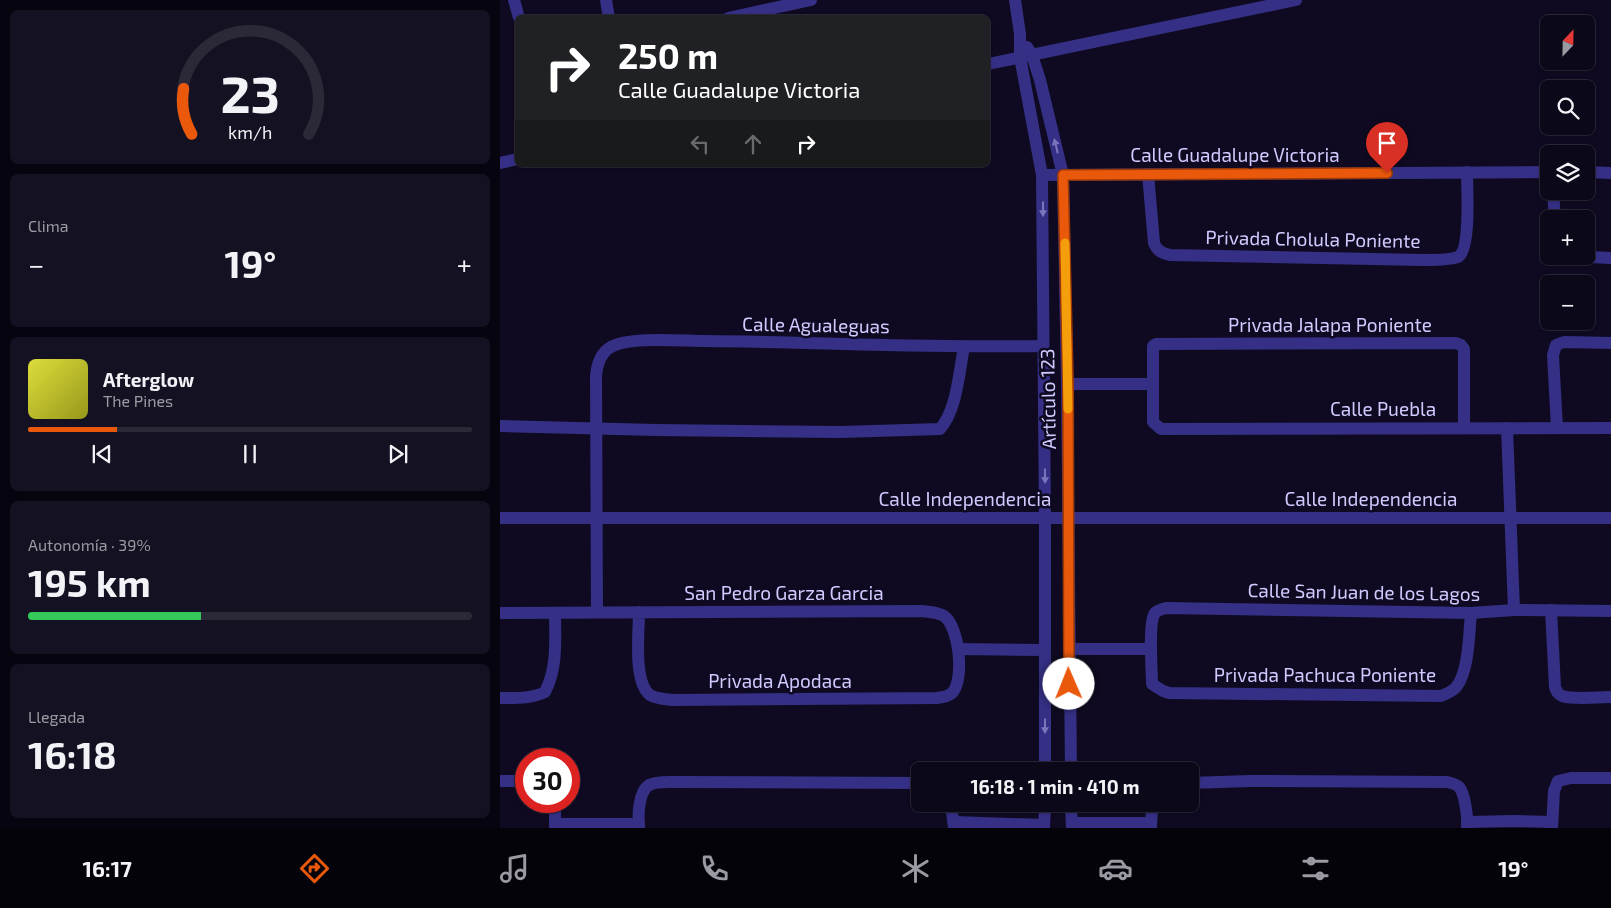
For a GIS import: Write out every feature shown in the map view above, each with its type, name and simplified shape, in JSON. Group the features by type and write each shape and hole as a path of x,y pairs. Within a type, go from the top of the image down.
{"street":[{"path":"514,0 518,15"},
{"path":"606,0 608,15"},
{"path":"742,15 811,0"},
{"name":"Artículo 123","path":"1015,0 1020,34 1026,56 1063,175 1068,384 1071,762"},
{"path":"990,64 1296,0"},
{"name":"Artículo 123","path":"1026,56 1042,175 1045,762"},
{"path":"500,163 515,160"},
{"name":"Privada Cholula Poniente","path":"1148,174 1154,243 1156,248 1164,254 1423,260 1456,258 1463,252 1466,241 1467,172"},
{"name":"Calle Guadalupe Victoria","path":"1042,175 1540,172"},
{"path":"1595,172 1611,172"},
{"path":"1595,257 1611,258"},
{"name":"Calle Agualeguas","path":"597,427 597,365 603,354 612,347 640,341 964,347 1043,346"},
{"path":"1557,428 1553,355 1556,345 1564,342 1611,343"},
{"name":"Privada Jalapa Poniente","path":"1152,384 1152,351 1153,346 1156,344 1456,343 1464,349 1464,427"},
{"path":"500,426 656,430 874,431 940,429 952,411 964,347"},
{"path":"1068,384 1152,384"},
{"name":"Calle Puebla","path":"1152,384 1153,422 1161,429 1611,428"},
{"path":"597,427 597,612"},
{"path":"1507,428 1514,610"},
{"name":"Calle Independencia","path":"500,518 1611,518"},
{"name":"Calle San Juan de los Lagos","path":"1151,649 1152,619 1158,610 1166,608 1471,613 1514,610 1611,611"},
{"path":"1550,610 1556,691 1562,696 1570,697 1611,697"},
{"name":"San Pedro Garza Garcia","path":"500,613 921,611 943,615 953,630 958,650"},
{"name":"Privada Apodaca","path":"639,612 639,672 643,686 650,696 673,700 878,699 946,696 952,693 955,685 958,672 958,650"},
{"path":"500,698 538,696 545,692 553,671 555,613"},
{"name":"Privada Pachuca Poniente","path":"1151,649 1152,684 1169,693 1440,696 1450,692 1457,686 1462,674 1466,660 1471,613"},
{"path":"1069,649 1151,649"},
{"path":"958,650 1045,650"},
{"path":"1199,783 1249,781 1447,782 1459,787 1467,825 1514,820 1552,825 1554,791 1558,782 1571,778 1611,778"},
{"path":"500,781 515,781"},
{"path":"555,813 555,826 639,826 641,798 645,789 650,784 677,782 911,783"},
{"path":"952,812 954,825 1044,826 1044,812"},
{"path":"1071,812 1072,826 1151,826 1154,812"}],"slow traffic":[{"path":"1065,243 1068,409"}],"route":[{"path":"1069,684 1068,384 1063,175 1387,173"}]}
